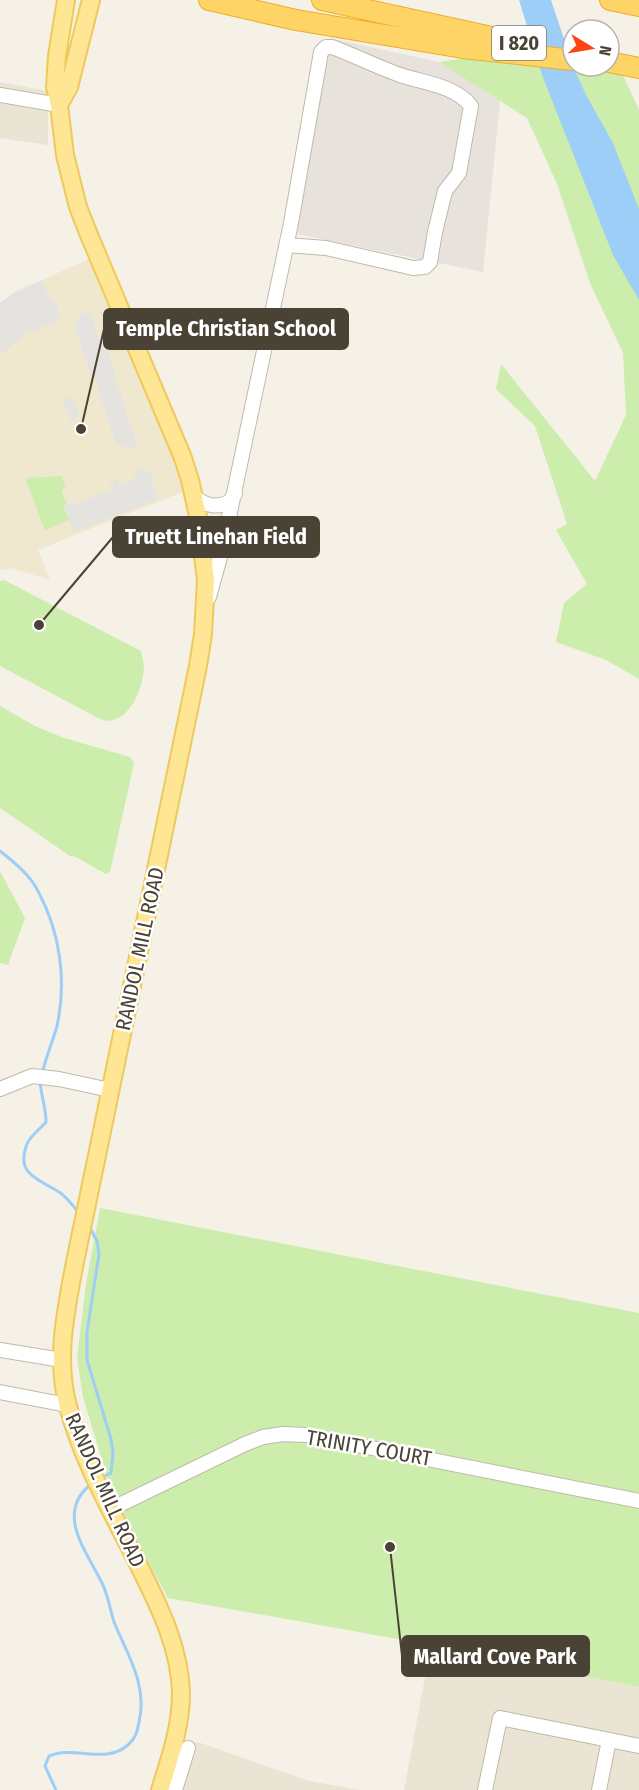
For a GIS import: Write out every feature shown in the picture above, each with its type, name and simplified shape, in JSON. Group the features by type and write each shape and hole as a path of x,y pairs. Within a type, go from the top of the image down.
{"highway":[{"path":"209,0 296,20 464,40 561,58"},
{"name":"I 820","path":"322,0 464,40 561,52"},
{"path":"610,0 639,6"},
{"path":"621,65 639,68"}],"main road":[{"name":"RANDOL MILL ROAD","path":"66,0 57,56 55,87 65,155 78,207 183,458 194,497 206,580 198,666 68,1301 62,1360 67,1405 92,1471 166,1623 175,1651 181,1691 179,1722 160,1790"},
{"path":"59,105 69,87 91,0"}],"street":[{"path":"205,608 218,568 235,494 287,245 321,52 326,47 332,47 404,76 429,82 465,98 471,106 459,173 445,191 430,262 425,267 413,268 326,248 287,245"},
{"path":"0,95 59,105"},
{"path":"194,497 204,504 217,506 229,502 235,494"},
{"path":"0,1089 32,1076 59,1079 110,1090"},
{"path":"0,1350 62,1360"},
{"path":"0,1392 67,1405"},
{"name":"TRINITY COURT","path":"111,1509 245,1444 263,1437 283,1434 381,1449 639,1501"},
{"path":"485,1790 500,1718 639,1746"},
{"path":"599,1790 609,1740"},
{"path":"174,1790 188,1748"}],"shaded area":[{"path":"329,38 439,62 500,101 483,272 297,234"},
{"path":"0,82 48,91 48,145 0,138"},
{"path":"89,259 149,394 177,464 185,491 38,550 50,580 11,568 0,570 0,303 15,292"},
{"path":"42,280 50,299 55,300 61,319 24,335 0,355 0,303 15,292"},
{"path":"90,312 101,346 106,346 137,447 129,449 115,442 93,372 91,375 74,324 78,322 79,315"},
{"path":"71,396 80,414 71,422 63,401"},
{"path":"135,466 147,472 154,471 151,480 158,499 74,532 63,505 72,502 77,504 112,489 110,483 117,479 120,486 133,479 137,472"},
{"path":"431,1645 639,1687 639,1790 404,1790"},
{"path":"183,1742 198,1742 309,1781 361,1790 169,1790"}],"green space":[{"path":"561,50 561,78 621,78 621,71 639,110 639,679 606,660 556,642 564,603 587,584 556,530 567,524 535,426 496,389 501,364 595,481 626,415 623,353 590,283 557,184 527,118 439,62 496,54"},
{"path":"61,476 66,486 61,490 67,504 63,505 69,520 45,530 25,478"},
{"path":"4,580 141,651 144,669 139,691 125,714 111,721 102,720 0,666 0,581"},
{"path":"0,706 35,726 64,738 130,757 134,763 110,872 106,874 70,856 0,808"},
{"path":"0,871 25,918 8,965 0,963"},
{"path":"100,1208 639,1313 639,1687 431,1645 168,1598 113,1497 83,1397 77,1358 86,1284"}],"water":[{"path":"519,0 551,0 561,30 561,78 578,78 613,143 639,209 639,300 613,255 542,75"}],"waterway":[{"path":"0,851 35,885 52,923 60,957 60,1009 43,1070"},
{"path":"40,1081 46,1122 28,1141 24,1163 31,1175 62,1194 79,1213"},
{"path":"90,1228 97,1241 99,1254 87,1332 87,1360 111,1439 113,1453 111,1473 101,1478"},
{"path":"56,1790 45,1766 49,1756 69,1752 109,1754 119,1751 134,1737 138,1729 141,1708 141,1695 135,1670 114,1622 104,1588 82,1546 74,1521 75,1508 80,1496 90,1485"}],"place":[{"name":"Temple Christian School","path":"81,429"},
{"name":"Truett Linehan Field","path":"39,625"},
{"name":"Mallard Cove Park","path":"390,1547"}]}
